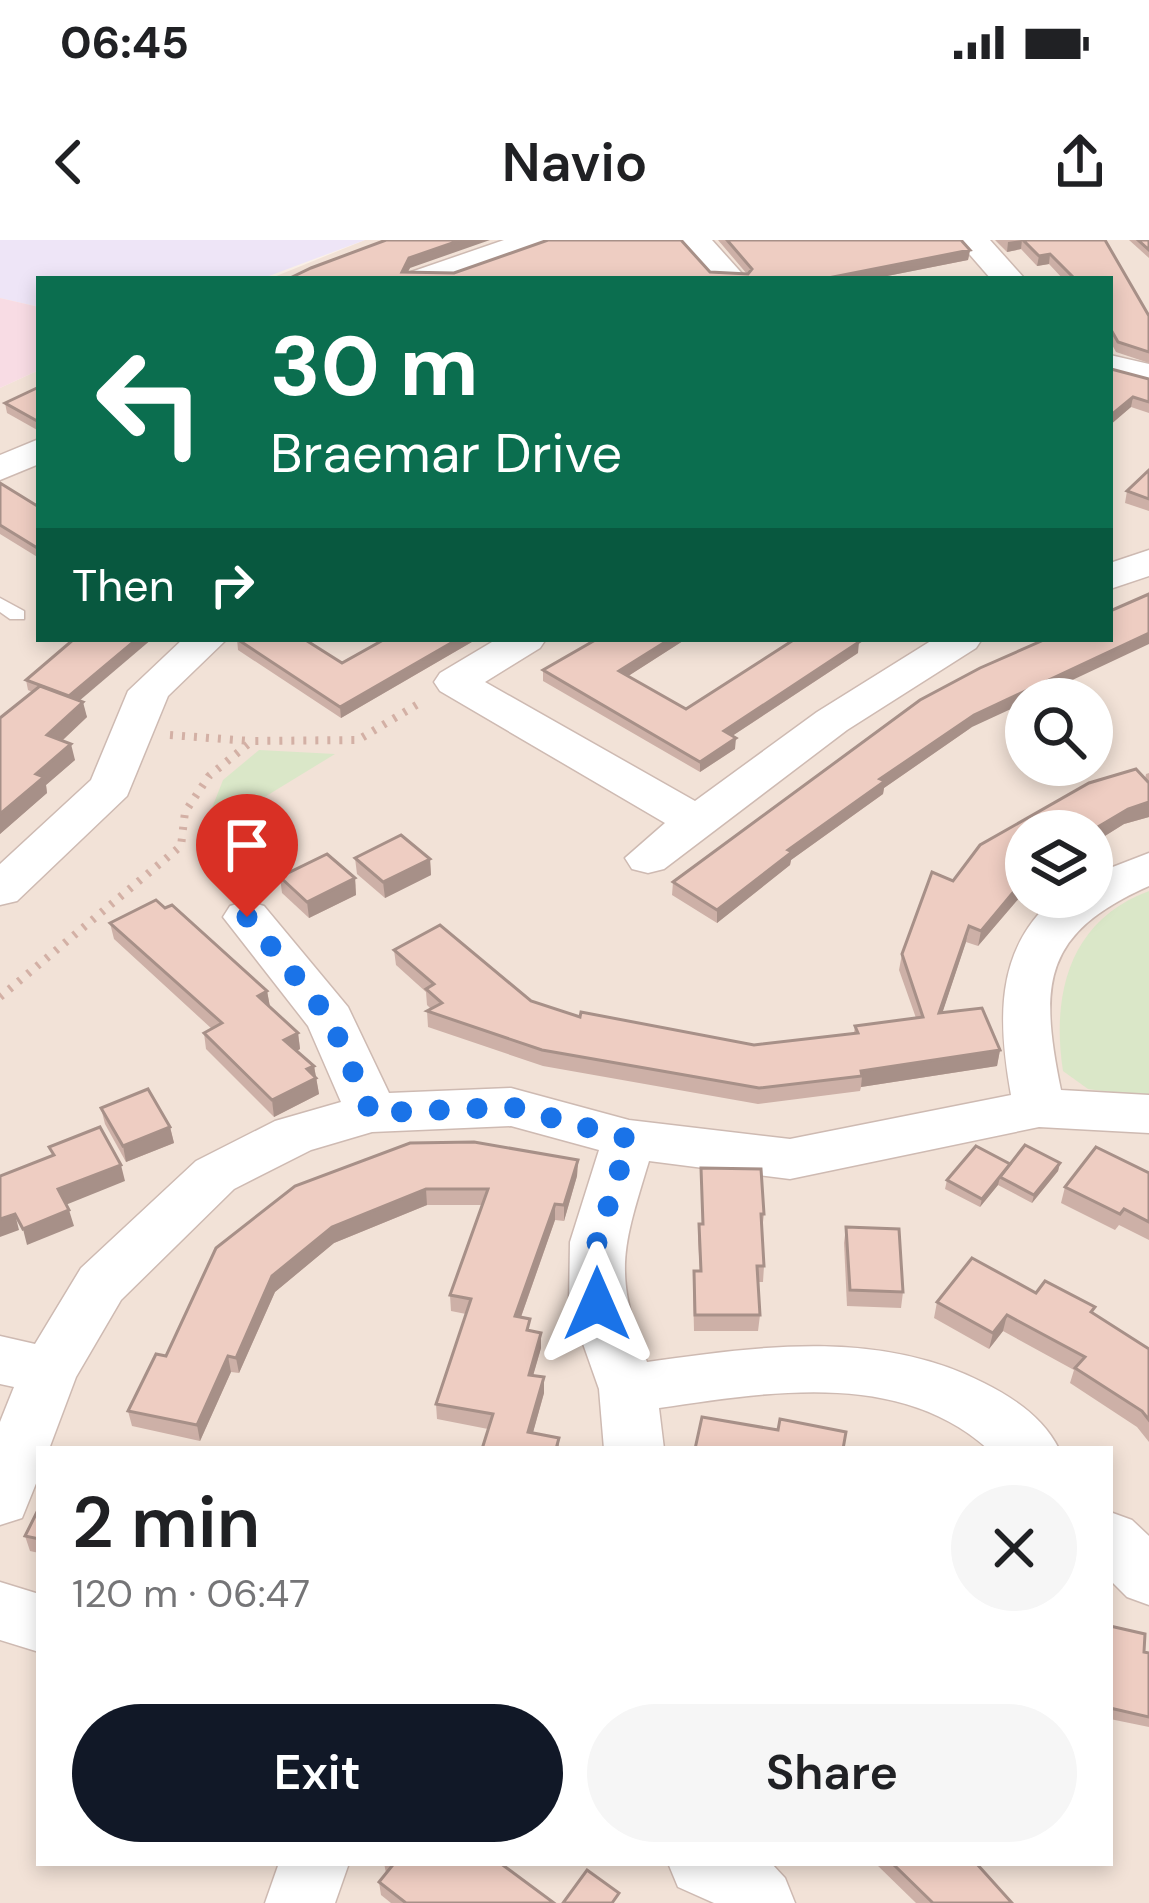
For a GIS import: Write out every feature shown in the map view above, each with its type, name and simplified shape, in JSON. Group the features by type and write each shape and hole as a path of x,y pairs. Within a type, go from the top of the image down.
{"street":[{"path":"431,276 535,240"},
{"path":"694,240 727,276"},
{"path":"973,240 1006,276"},
{"path":"1113,366 1149,375"},
{"path":"0,469 36,451"},
{"path":"1113,576 1149,562"},
{"path":"1,888 111,786 149,692 204,642"},
{"path":"521,642 455,682 697,822"},
{"path":"648,858 832,721 957,642"},
{"path":"1113,884 1149,868"},
{"path":"247,917 330,1019 371,1113"},
{"path":"1039,1108 1023,1026 1030,965 1058,918"},
{"path":"0,1499 25,1366 100,1284 215,1175 294,1135 371,1113 512,1107 629,1139 790,1159 1039,1108 1149,1114"},
{"path":"629,1139 597,1242 597,1304 628,1389 634,1446"},
{"path":"628,1389 784,1366 872,1370 950,1393 1013,1431 1026,1446"},
{"path":"1113,1542 1149,1577"},
{"path":"0,1610 36,1622"},
{"path":"300,1903 313,1866"},
{"path":"710,1866 739,1879 760,1903"}],"path":[{"path":"124,752 164,735 252,741 358,740 455,682"},
{"path":"0,997 181,846 185,812 208,776 252,741"}],"shaded area":[{"path":"0,240 365,240 269,276 36,276 36,306 0,298"},
{"path":"365,240 1149,240 1149,1903 0,1903 0,388 36,371 36,642 1113,642 1113,276 276,276"},
{"path":"0,298 36,306 36,371 0,388"}],"green space":[{"path":"259,750 335,754 201,836 223,780"},
{"path":"1149,891 1149,1097 1088,1089 1063,1071 1060,1014 1072,963 1084,940 1104,918 1113,918 1113,911"}],"building":[{"path":"386,240 461,240 409,258 402,272 454,273 548,240 681,240 710,272 748,274 752,269 727,240 961,240 970,250 838,276 294,276"},
{"path":"1023,240 1105,240 1149,316 1149,352 1118,342 1113,333 1113,276 1072,276 1050,254 1039,256"},
{"path":"1113,370 1149,379 1149,402 1133,397 1113,414"},
{"path":"36,388 36,420 5,403"},
{"path":"1149,470 1149,499 1127,491"},
{"path":"0,483 36,505 36,547 0,525"},
{"path":"1149,594 1149,633 1053,678 1005,678 1005,700 974,715 880,779 885,781 788,850 792,852 717,910 673,882 920,700 1039,642 1113,642 1113,610"},
{"path":"70,642 133,642 69,696 26,680"},
{"path":"242,642 309,642 342,663 380,642 453,642 340,707"},
{"path":"592,642 665,642 619,671 686,709 790,642 859,642 724,731 736,738 700,762 543,670"},
{"path":"40,686 83,702 47,735 71,744 36,774 44,777 0,814 0,718"},
{"path":"1136,769 1149,783 1149,802 1113,818 1113,810 1042,810 1084,786 1113,786 1113,776"},
{"path":"1005,831 1005,902 981,931 969,926 939,1013 982,1008 1000,1050 861,1071 862,1076 759,1088 542,1050 427,1011 442,1003 426,989 434,984 394,950 440,925 531,1001 580,1017 581,1012 754,1045 858,1033 855,1026 923,1017 902,954 932,872 953,881 980,845"},
{"path":"401,835 430,859 383,882 355,858"},
{"path":"327,854 355,878 307,902 280,877"},
{"path":"156,900 165,908 172,905 267,991 258,996 298,1033 284,1040 314,1066 307,1069 316,1078 272,1100 204,1033 222,1023 110,923"},
{"path":"148,1089 170,1127 123,1146 101,1108"},
{"path":"100,1127 121,1165 58,1189 69,1210 23,1229 15,1214 0,1219 0,1176 54,1155 49,1147"},
{"path":"474,1142 578,1160 564,1205 555,1204 515,1316 530,1319 527,1330 541,1333 529,1375 544,1377 528,1432 559,1438 557,1446 483,1446 493,1414 436,1404 471,1299 450,1295 488,1189 426,1189 332,1227 272,1276 236,1358 228,1356 197,1425 128,1411 156,1354 166,1356 216,1248 295,1186 410,1143"},
{"path":"1025,1145 1060,1163 1034,1195 1000,1177"},
{"path":"976,1146 1010,1164 982,1199 947,1180"},
{"path":"1096,1147 1149,1173 1149,1222 1124,1209 1120,1214 1065,1187"},
{"path":"701,1168 761,1169 764,1266 757,1266 760,1315 695,1315 694,1271 701,1271 699,1224 703,1224"},
{"path":"846,1227 899,1229 903,1292 850,1290"},
{"path":"972,1258 1036,1293 1045,1281 1095,1307 1091,1312 1149,1349 1149,1420 1075,1368 1085,1357 1007,1315 993,1333 937,1302"},
{"path":"702,1417 778,1430 780,1419 846,1432 844,1446 696,1446"},
{"path":"36,1514 36,1538 25,1536"},
{"path":"1113,1627 1145,1634 1149,1717 1113,1709"},
{"path":"392,1866 504,1866 554,1903 406,1903 379,1882"},
{"path":"895,1866 979,1866 1012,1903 933,1903"},
{"path":"587,1870 619,1893 612,1903 563,1903"}],"route":[{"path":"247,917 330,1019 371,1113 512,1107 629,1139 597,1242 597,1304"}]}
